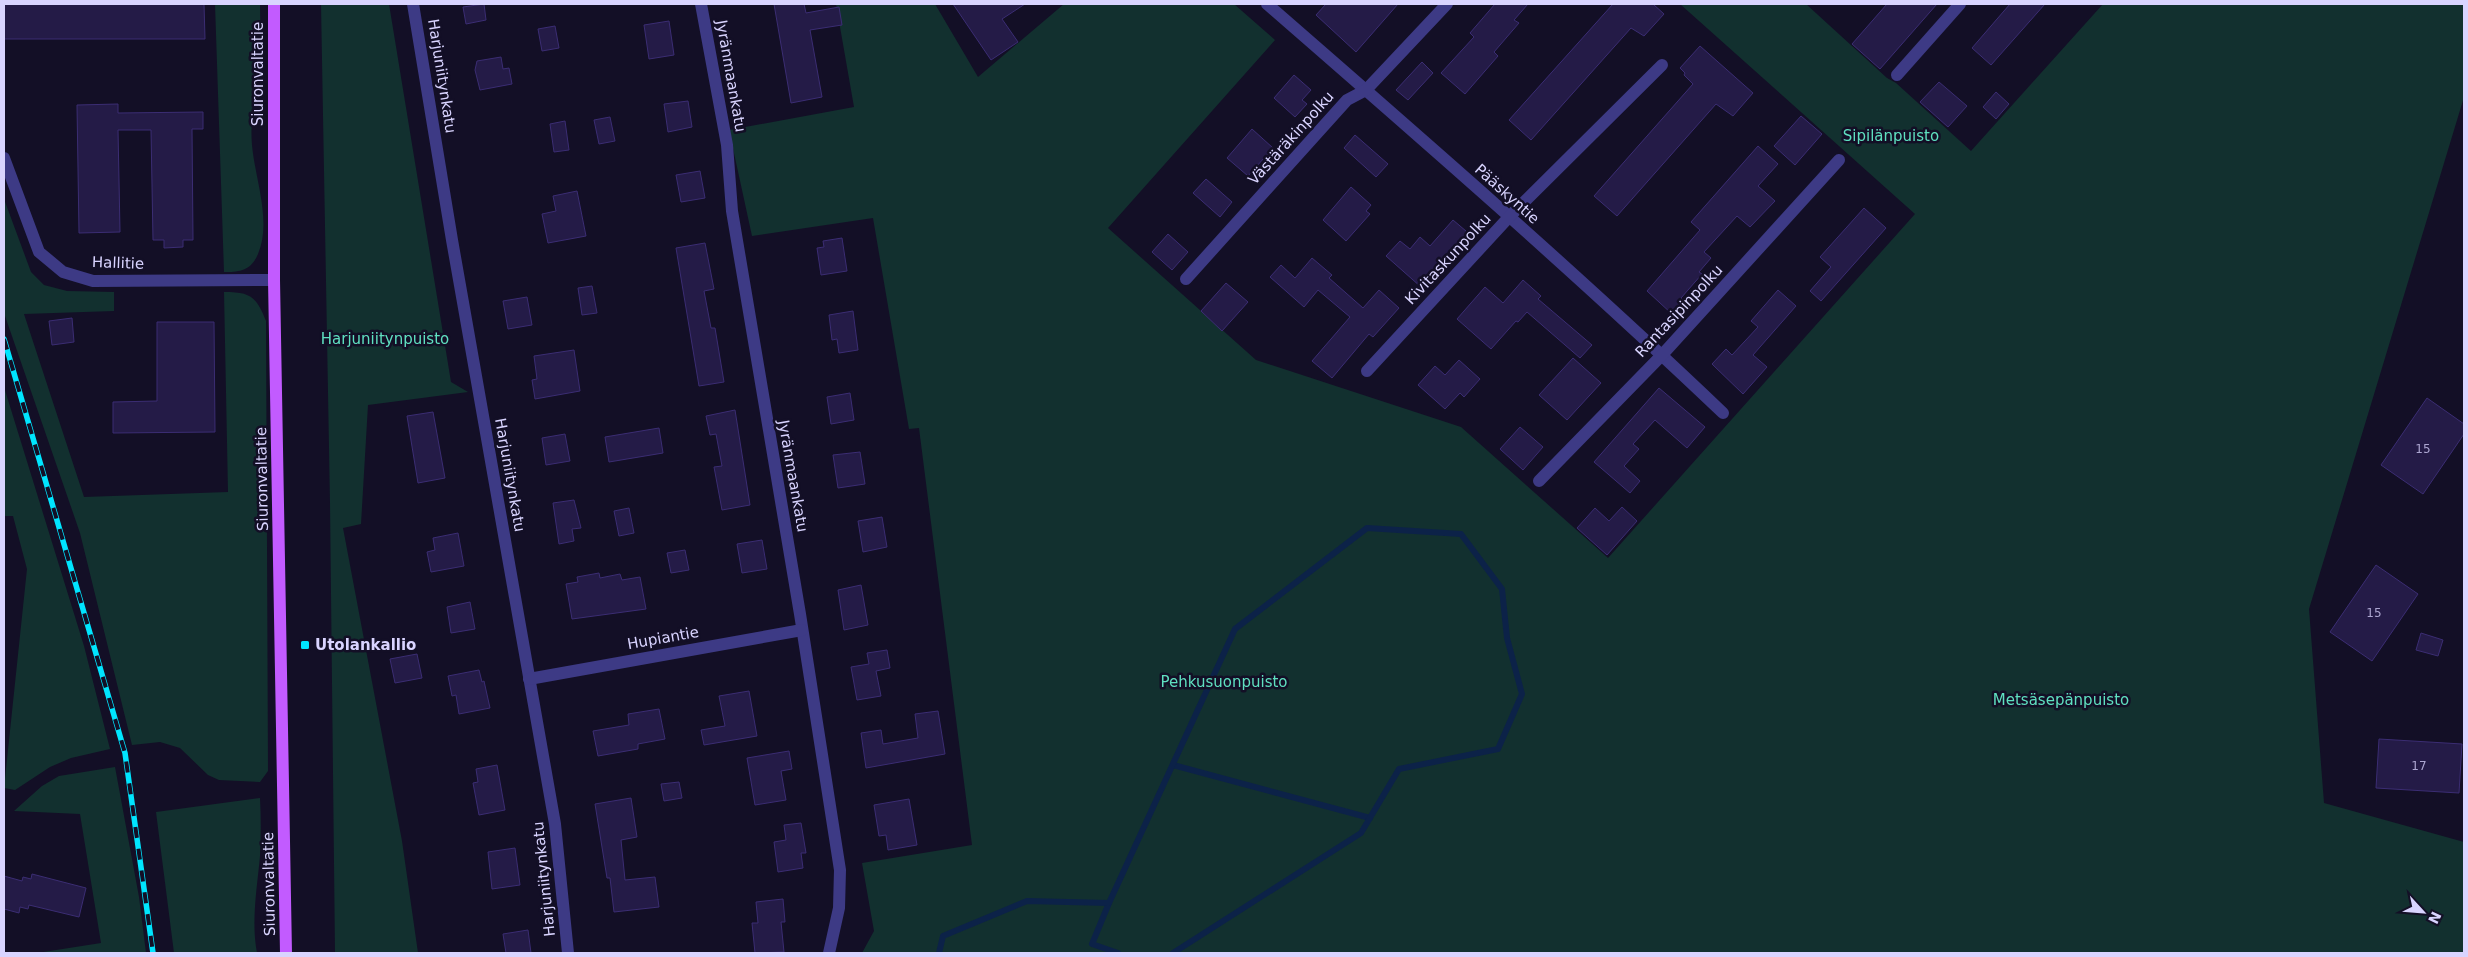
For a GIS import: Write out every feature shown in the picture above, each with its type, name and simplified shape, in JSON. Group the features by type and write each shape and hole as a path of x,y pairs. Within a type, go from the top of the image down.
{"main road":[{"name":"Siuronvaltatie","path":"274,4 274,280 286,953"}],"street":[{"name":"Harjuniitynkatu","path":"413,4 555,824 568,953"},
{"name":"Jyränmaankatu","path":"701,4 727,145 732,211 840,870 839,908 829,953"},
{"name":"Pääskyntie","path":"1267,4 1662,355 1723,413"},
{"name":"Västäräkinpolku","path":"1186,279 1347,100 1366,90 1447,4"},
{"path":"1897,75 1960,4"},
{"name":"Kivitaskunpolku","path":"1367,371 1509,218 1662,65"},
{"name":"Hallitie","path":"4,158 39,252 63,272 93,281 274,280"},
{"name":"Rantasipinpolku","path":"1539,481 1662,355 1839,160"},
{"name":"Hupiantie","path":"529,679 802,630"}],"green space":[{"path":"215,4 260,4 261,50 251,132 263,214 262,241 258,254 252,264 240,271 229,272 224,272"},
{"name":"Harjuniitynpuisto","path":"321,4 389,4 451,382 468,392 368,405 361,524 343,528 402,841 418,953 335,953 330,503"},
{"path":"836,4 935,4 978,77 1064,4 1234,4 1275,40 1108,228 1256,360 1461,427 1608,558 1915,214 1680,4 1806,4 1971,151 2103,4 2464,4 2464,97 2309,609 2324,803 2464,842 2464,953 862,953 874,931 862,863 972,845 919,428 909,429 873,218 752,236 729,130 854,107"},
{"path":"4,199 31,272 44,285 67,291 114,292 114,311 24,314 84,497 228,492 224,292 240,293 251,297 259,306 266,321 268,771 260,782 219,780 208,775 180,748 160,742 132,745 80,533 4,313"},
{"path":"4,387 84,646 110,749 71,758 50,767 15,790 4,788 27,569 13,516 4,516"},
{"path":"115,767 139,897 146,953 37,953 101,943 80,814 14,811 42,786 59,776"},
{"path":"260,798 260,856 255,917 257,953 174,953 156,812"}],"building":[{"path":"4,4 204,4 205,39 4,39"},
{"path":"484,4 486,20 466,24 463,7"},
{"path":"774,4 804,4 806,13 839,7 842,25 810,30 822,97 791,103"},
{"path":"953,4 1025,4 1002,19 1018,42 991,60"},
{"path":"1326,4 1398,4 1356,52 1316,15"},
{"path":"1495,4 1528,4 1514,20 1519,23 1494,52 1498,56 1465,94 1441,73 1474,37 1470,33"},
{"path":"1613,4 1653,4 1664,14 1644,36 1631,28 1531,140 1509,120"},
{"path":"1887,4 1937,4 1880,69 1852,44"},
{"path":"2010,4 2045,4 1991,65 1972,48"},
{"path":"669,21 674,55 649,59 644,25"},
{"path":"555,26 559,48 542,51 538,29"},
{"path":"1700,46 1753,93 1733,116 1716,104 1617,216 1594,196 1693,84 1680,68"},
{"path":"501,57 503,69 509,68 512,84 480,90 475,70 477,61"},
{"path":"1422,62 1433,73 1408,100 1396,90"},
{"path":"1294,75 1311,90 1302,100 1307,104 1295,117 1274,98"},
{"path":"1939,82 1967,106 1948,127 1920,102"},
{"path":"1996,92 2009,104 1996,119 1983,107"},
{"path":"688,101 692,127 668,132 664,104"},
{"path":"118,104 118,113 203,112 203,129 192,129 193,240 183,240 183,247 164,248 164,240 153,240 151,130 118,130 120,232 79,233 77,105"},
{"path":"1801,116 1822,134 1795,165 1774,146"},
{"path":"610,117 615,141 599,144 594,120"},
{"path":"565,121 569,150 554,152 550,124"},
{"path":"1252,129 1273,148 1248,176 1227,158"},
{"path":"1355,135 1388,164 1376,177 1344,148"},
{"path":"1758,146 1778,164 1758,186 1775,201 1750,227 1737,216 1704,252 1711,258 1699,272 1702,274 1681,298 1684,301 1672,314 1647,291 1700,230 1691,222"},
{"path":"700,171 705,198 681,202 676,175"},
{"path":"1206,179 1232,202 1220,217 1193,193"},
{"path":"1351,187 1371,205 1366,211 1370,214 1346,241 1323,220"},
{"path":"577,191 586,236 548,243 542,214 556,211 553,196"},
{"path":"1864,208 1886,228 1821,301 1810,291 1831,267 1820,257"},
{"path":"1453,220 1473,237 1461,250 1457,246 1421,287 1386,256 1400,241 1410,249 1420,237 1430,246"},
{"path":"1168,234 1188,252 1172,270 1152,252"},
{"path":"842,238 847,271 821,275 817,248 824,247 823,241"},
{"path":"705,243 714,289 704,291 711,328 715,328 724,382 699,386 676,248"},
{"path":"1312,258 1332,275 1329,278 1363,308 1379,290 1399,308 1373,337 1369,334 1332,378 1312,361 1350,317 1318,290 1304,307 1270,277 1281,265 1295,278"},
{"path":"1523,280 1541,296 1538,299 1592,345 1580,358 1527,312 1518,322 1516,321 1491,349 1457,319 1485,287 1503,303"},
{"path":"1226,283 1248,302 1222,331 1201,311"},
{"path":"592,286 597,313 582,315 578,288"},
{"path":"1778,290 1796,306 1753,355 1767,367 1743,394 1712,364 1726,349 1732,355 1758,327 1751,321"},
{"path":"527,297 532,325 508,329 503,301"},
{"path":"853,311 858,350 839,353 837,339 832,340 829,315"},
{"path":"72,318 74,342 52,345 49,321"},
{"path":"157,322 214,322 215,432 113,433 113,402 157,401"},
{"path":"574,350 580,391 535,399 532,380 537,379 534,356"},
{"path":"1573,358 1601,383 1567,420 1539,395"},
{"path":"1459,360 1480,379 1464,397 1460,393 1445,409 1418,385 1435,366 1445,375"},
{"path":"1659,388 1705,427 1687,448 1655,420 1633,444 1639,449 1624,466 1640,481 1630,493 1594,462"},
{"path":"850,393 854,420 831,424 827,397"},
{"path":"2427,398 2464,424 2464,434 2423,494 2381,465"},
{"path":"735,410 750,505 722,510 714,467 722,466 716,434 710,435 706,416"},
{"path":"433,412 445,478 418,483 407,416"},
{"path":"1520,427 1543,447 1523,470 1500,449"},
{"path":"659,428 663,453 609,462 605,437"},
{"path":"565,434 570,461 546,465 542,438"},
{"path":"860,452 865,484 838,488 833,455"},
{"path":"574,500 581,528 572,529 574,541 559,544 553,503"},
{"path":"1622,507 1637,521 1607,555 1577,528 1595,508 1609,521"},
{"path":"629,508 634,533 619,536 614,511"},
{"path":"882,517 887,547 863,552 858,521"},
{"path":"458,533 464,566 431,572 427,552 435,550 433,538"},
{"path":"762,540 767,569 742,573 737,544"},
{"path":"685,550 689,570 671,573 667,553"},
{"path":"2376,565 2418,594 2372,661 2330,632"},
{"path":"599,573 600,578 620,574 622,580 640,577 646,609 572,619 566,584 578,582 577,577"},
{"path":"861,585 868,625 844,630 838,590"},
{"path":"470,602 475,629 451,633 447,607"},
{"path":"2421,633 2443,640 2438,656 2416,650"},
{"path":"887,650 890,668 876,671 881,696 857,700 851,667 869,664 867,653"},
{"path":"417,654 422,678 395,683 390,659"},
{"path":"479,670 482,682 484,681 490,708 459,714 456,695 452,696 448,676"},
{"path":"749,691 757,736 704,745 701,730 725,726 719,696"},
{"path":"659,709 665,739 638,744 638,749 598,756 593,731 629,725 628,714"},
{"path":"938,711 945,754 866,768 861,733 881,730 883,744 918,738 915,714"},
{"path":"2379,739 2462,744 2459,793 2376,788"},
{"path":"789,751 792,769 781,771 786,800 755,805 747,758"},
{"path":"497,765 505,810 479,815 473,783 478,782 476,769"},
{"path":"679,782 682,798 664,801 661,784"},
{"path":"631,798 637,837 621,840 625,880 655,877 659,907 614,912 610,878 607,878 595,804"},
{"path":"909,799 917,845 888,850 886,835 879,836 874,805"},
{"path":"801,823 806,853 801,853 803,868 778,872 774,842 786,840 784,825"},
{"path":"515,848 520,885 492,889 488,852"},
{"path":"32,874 86,888 79,917 29,905 28,909 20,907 19,913 4,909 4,876 22,881 23,877 31,879"},
{"path":"783,899 785,922 781,922 784,952 755,953 752,923 758,923 756,902"},
{"path":"528,930 531,953 506,953 503,934"}],"waterway":[{"path":"939,953 943,936 1027,901 1109,903 1235,629 1367,528 1461,534 1502,589 1507,638 1522,694 1498,749 1399,769 1361,833 1173,953"},
{"path":"1173,765 1370,818"},
{"path":"1109,903 1092,944 1118,953"}],"railway":[{"path":"4,339 125,753 153,953"}],"place":[{"name":"Utolankallio","path":"305,645"}],"park label":[{"name":"Sipilänpuisto","path":"1891,136"},
{"name":"Pehkusuonpuisto","path":"1224,682"},
{"name":"Metsäsepänpuisto","path":"2061,700"}]}
